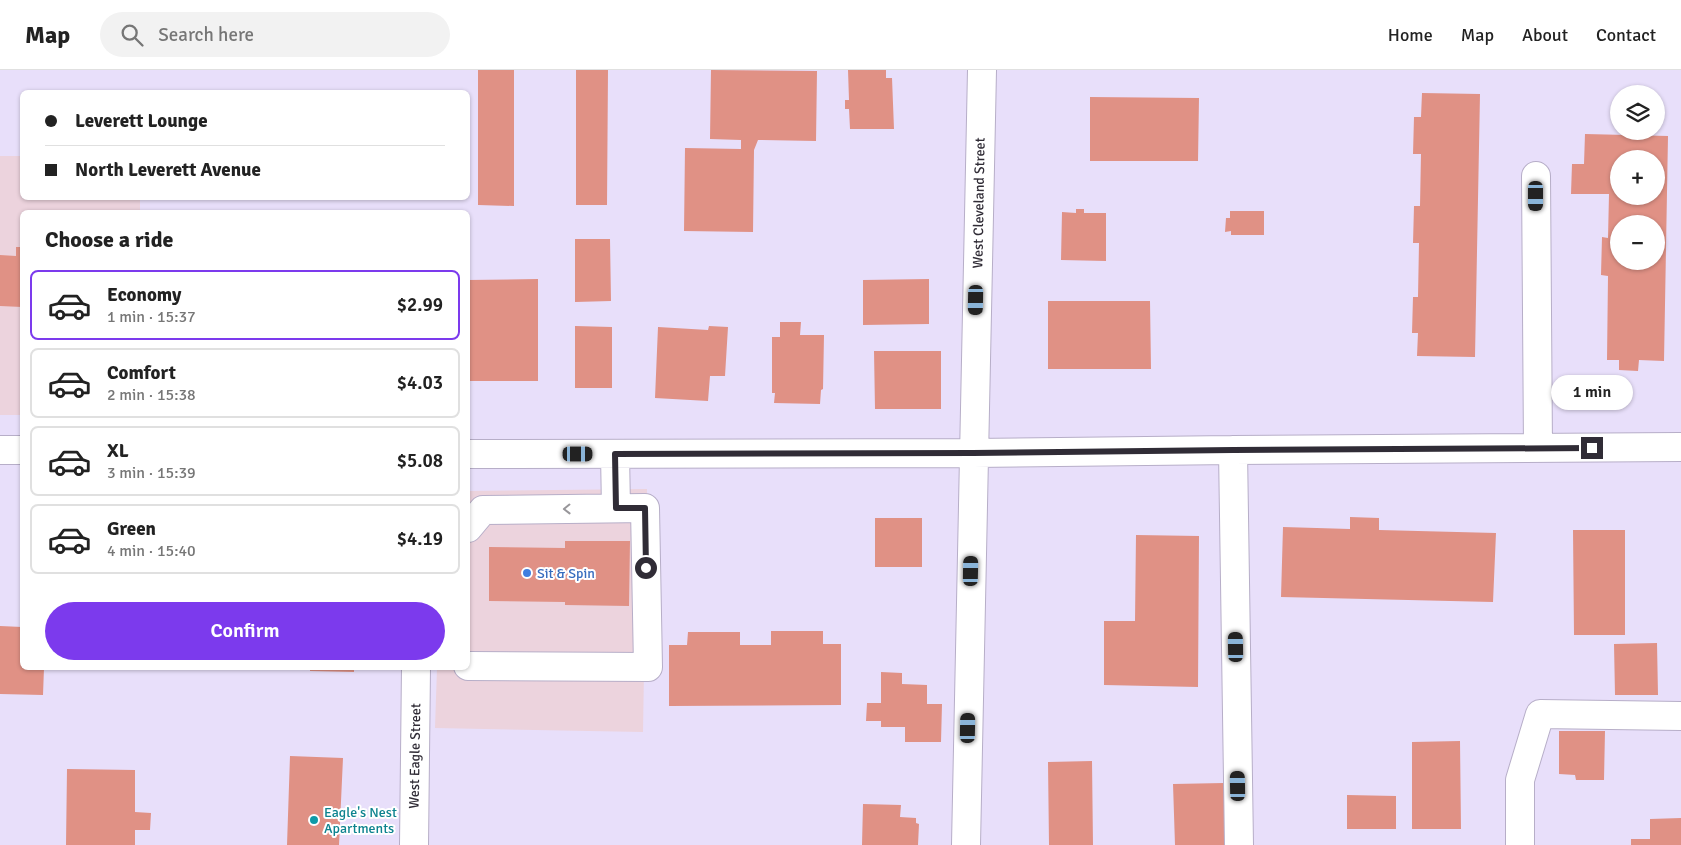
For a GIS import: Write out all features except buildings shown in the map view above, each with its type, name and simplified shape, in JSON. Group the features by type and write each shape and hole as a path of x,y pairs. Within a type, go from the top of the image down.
{"street":[{"name":"West Cleveland Street","path":"966,845 982,70"},
{"path":"1536,176 1538,448"},
{"path":"470,454 973,453 1681,447"},
{"path":"0,450 20,450"},
{"path":"1233,450 1238,845"},
{"path":"615,454 616,508"},
{"path":"470,526 484,510 645,508 648,667 470,666"},
{"name":"West Eagle Street","path":"414,845 416,670"},
{"path":"1520,845 1520,780 1540,714 1681,716"}],"shaded area":[{"path":"0,156 20,156 20,200 140,200 140,210 20,210 20,415 0,415"},
{"path":"647,489 643,732 435,728 437,670 470,670 470,491"}],"place":[{"name":"Sit & Spin","path":"527,573"},
{"name":"Eagle's Nest Apartments","path":"314,820"}],"route":[{"path":"646,568 645,508 616,508 615,454 1592,448"}]}
